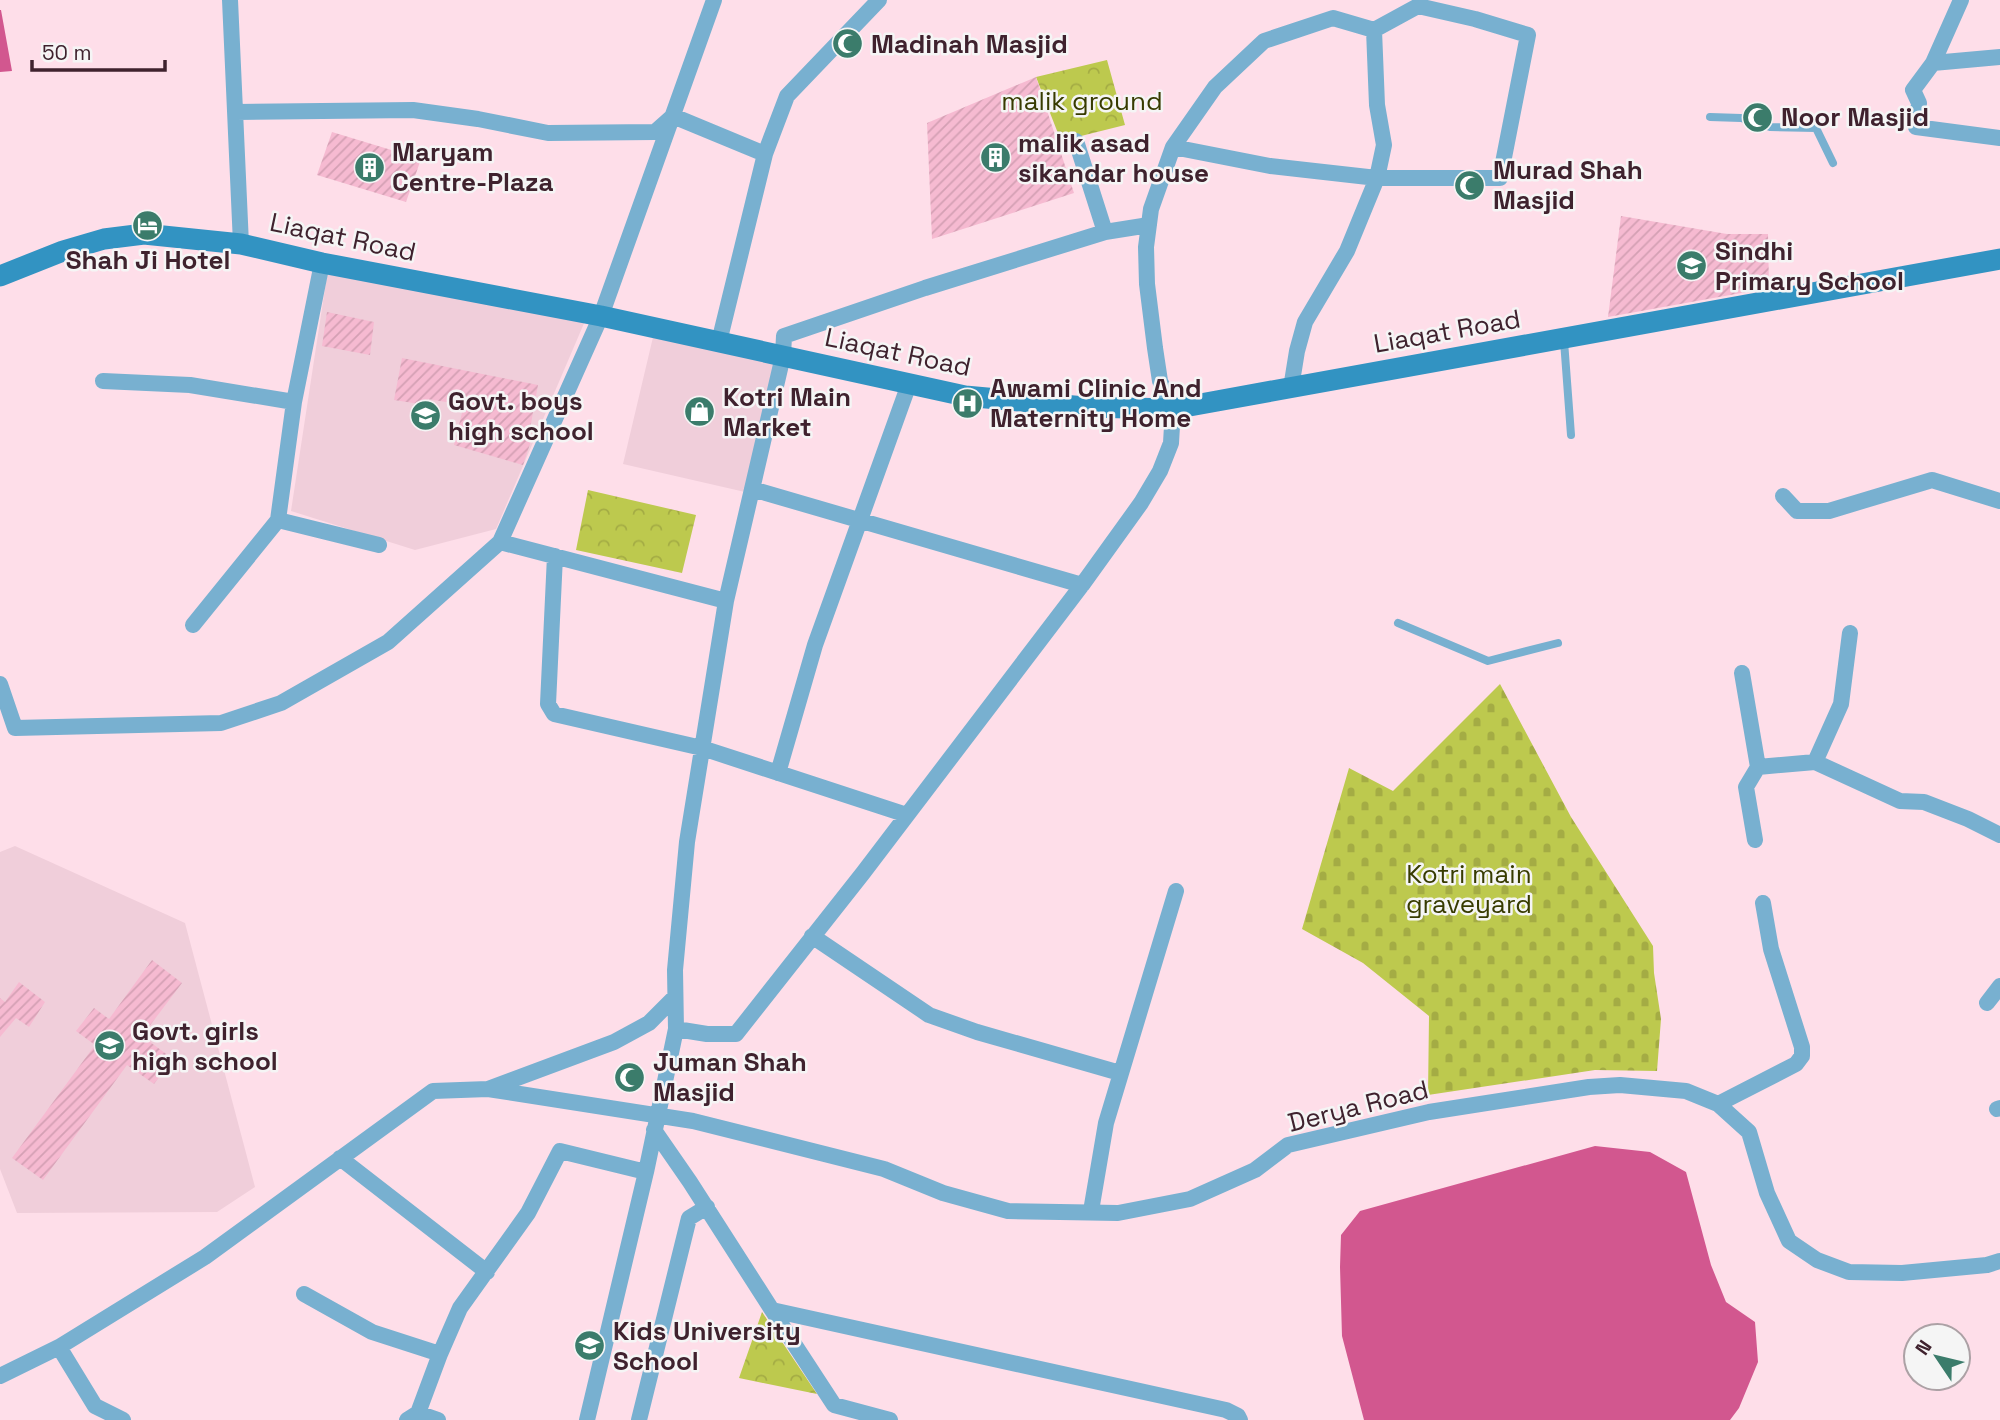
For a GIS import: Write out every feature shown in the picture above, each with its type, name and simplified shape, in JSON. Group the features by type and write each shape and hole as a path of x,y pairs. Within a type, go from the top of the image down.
{"street":[{"path":"230,0 241,244"},
{"path":"0,684 15,728 221,723 281,704 388,642 500,542 601,316 714,0"},
{"path":"719,342 765,154 787,96 879,0"},
{"path":"1961,0 1933,63 1913,90 1919,103 1916,127 2000,138"},
{"path":"676,1029 707,1034 736,1034 1082,585 1141,503 1160,471 1171,443 1173,409 1160,381 1154,348 1146,247 1151,209 1172,147 1215,87 1264,41 1333,18 1374,30 1418,6 1528,35 1500,178 1377,177 1270,166 1172,147"},
{"path":"1292,388 1297,351 1305,322 1347,251 1377,177 1384,145 1377,105 1374,30"},
{"path":"1933,63 2000,57"},
{"path":"236,112 413,110 548,133 583,134 655,132 673,116"},
{"path":"673,116 765,154"},
{"path":"1076,141 1105,232"},
{"path":"587,1420 646,1172 676,1029 675,970 687,842 726,601 783,356 784,335 1105,232 1149,225"},
{"name":"Liaqat Road","path":"0,276 62,251 103,239 144,234 241,244 323,263 601,316 965,396 1086,407 1173,409 2000,259"},
{"path":"193,625 278,520 294,402 323,263"},
{"path":"103,381 190,384 294,402"},
{"path":"778,773 815,645 909,384"},
{"path":"1783,496 1797,511 1829,511 1932,480 2000,501"},
{"path":"752,489 1082,585"},
{"path":"278,520 379,545"},
{"path":"500,542 726,601"},
{"path":"555,556 548,704 554,714 702,748 907,815"},
{"path":"1815,762 1841,704 1850,633"},
{"path":"1742,673 1758,767 1746,787 1755,840"},
{"path":"1758,767 1815,762 1900,801 1924,802 2000,835"},
{"path":"1091,1212 1105,1123 1175,891"},
{"path":"1718,1104 1796,1065 1801,1056 1802,1047 1771,949 1763,902"},
{"path":"812,936 929,1015 1120,1073"},
{"path":"1987,1003 2000,986"},
{"path":"0,1376 59,1347 205,1257 433,1091 488,1089 614,1042 649,1023 675,997"},
{"name":"Derya Road","path":"488,1089 656,1123 694,1121 884,1170 943,1193 1008,1211 1118,1213 1190,1199 1255,1170 1288,1145 1429,1112 1589,1087 1620,1085 1686,1091 1718,1104 1749,1132 1768,1193 1789,1241 1817,1261 1849,1272 1902,1273 1987,1265 2000,1261"},
{"path":"656,1123 772,1310 832,1413 890,1420"},
{"path":"438,1420 412,1416 460,1308 528,1213 560,1150 646,1172"},
{"path":"340,1158 487,1272"},
{"path":"639,1420 690,1218 707,1207"},
{"path":"304,1294 372,1332 440,1354"},
{"path":"772,1310 1226,1410 1240,1420"},
{"path":"59,1347 95,1406 116,1418"}],"lane":[{"path":"1710,117 1741,118 1770,127 1816,128 1833,163"},
{"path":"1564,338 1571,435"},
{"path":"1398,622 1488,661 1558,643"}],"shaded area":[{"path":"1,10 12,71 0,72"},
{"name":"Govt. boys high school","path":"328,269 585,321 496,529 415,550 291,511"},
{"name":"Kotri Main Market","path":"654,333 777,360 745,492 623,464"},
{"name":"Govt. girls high school","path":"15,846 185,923 255,1187 217,1212 17,1213 0,1169 0,852"},
{"path":"1595,1146 1650,1152 1686,1172 1711,1265 1726,1302 1755,1322 1758,1362 1739,1408 1730,1420 1364,1420 1342,1336 1340,1267 1341,1235 1360,1211"}],"green space":[{"name":"malik ground","path":"1107,60 1125,125 1061,141 1036,77"},
{"path":"588,490 696,515 682,573 576,550"},
{"name":"Kotri main graveyard","path":"1500,684 1571,817 1653,946 1661,1019 1657,1071 1595,1070 1428,1095 1429,1016 1363,963 1302,929 1349,768 1393,791"},
{"path":"762,1312 817,1394 739,1378"}],"building":[{"name":"malik asad sikandar house","path":"1036,77 1074,193 932,239 927,123"},
{"name":"Maryam Centre-Plaza","path":"332,132 421,159 406,202 317,175"},
{"name":"Sindhi Primary School","path":"1621,216 1727,234 1768,234 1769,288 1608,317"},
{"path":"327,312 374,322 370,355 322,346"},
{"path":"402,358 538,385 528,440 531,441 523,465 454,445 464,405 428,399 426,405 394,400"},
{"path":"152,960 182,983 142,1036 173,1059 154,1084 127,1065 43,1180 12,1158 95,1045 76,1031 94,1008 109,1019"},
{"path":"19,982 45,1002 29,1027 16,1018 0,1037 0,998 5,1002"}],"place":[{"name":"Madinah Masjid","path":"848,44"},
{"name":"Noor Masjid","path":"1758,117"},
{"name":"malik asad sikandar house","path":"995,158"},
{"name":"Maryam Centre-Plaza","path":"369,167"},
{"name":"Murad Shah Masjid","path":"1470,185"},
{"name":"Shah Ji Hotel","path":"148,225"},
{"name":"Sindhi Primary School","path":"1692,266"},
{"name":"Awami Clinic And Maternity Home","path":"967,403"},
{"name":"Kotri Main Market","path":"700,412"},
{"name":"Govt. boys high school","path":"425,416"},
{"name":"Govt. girls high school","path":"109,1046"},
{"name":"Juman Shah Masjid","path":"630,1077"},
{"name":"Kids University School","path":"590,1346"}]}
